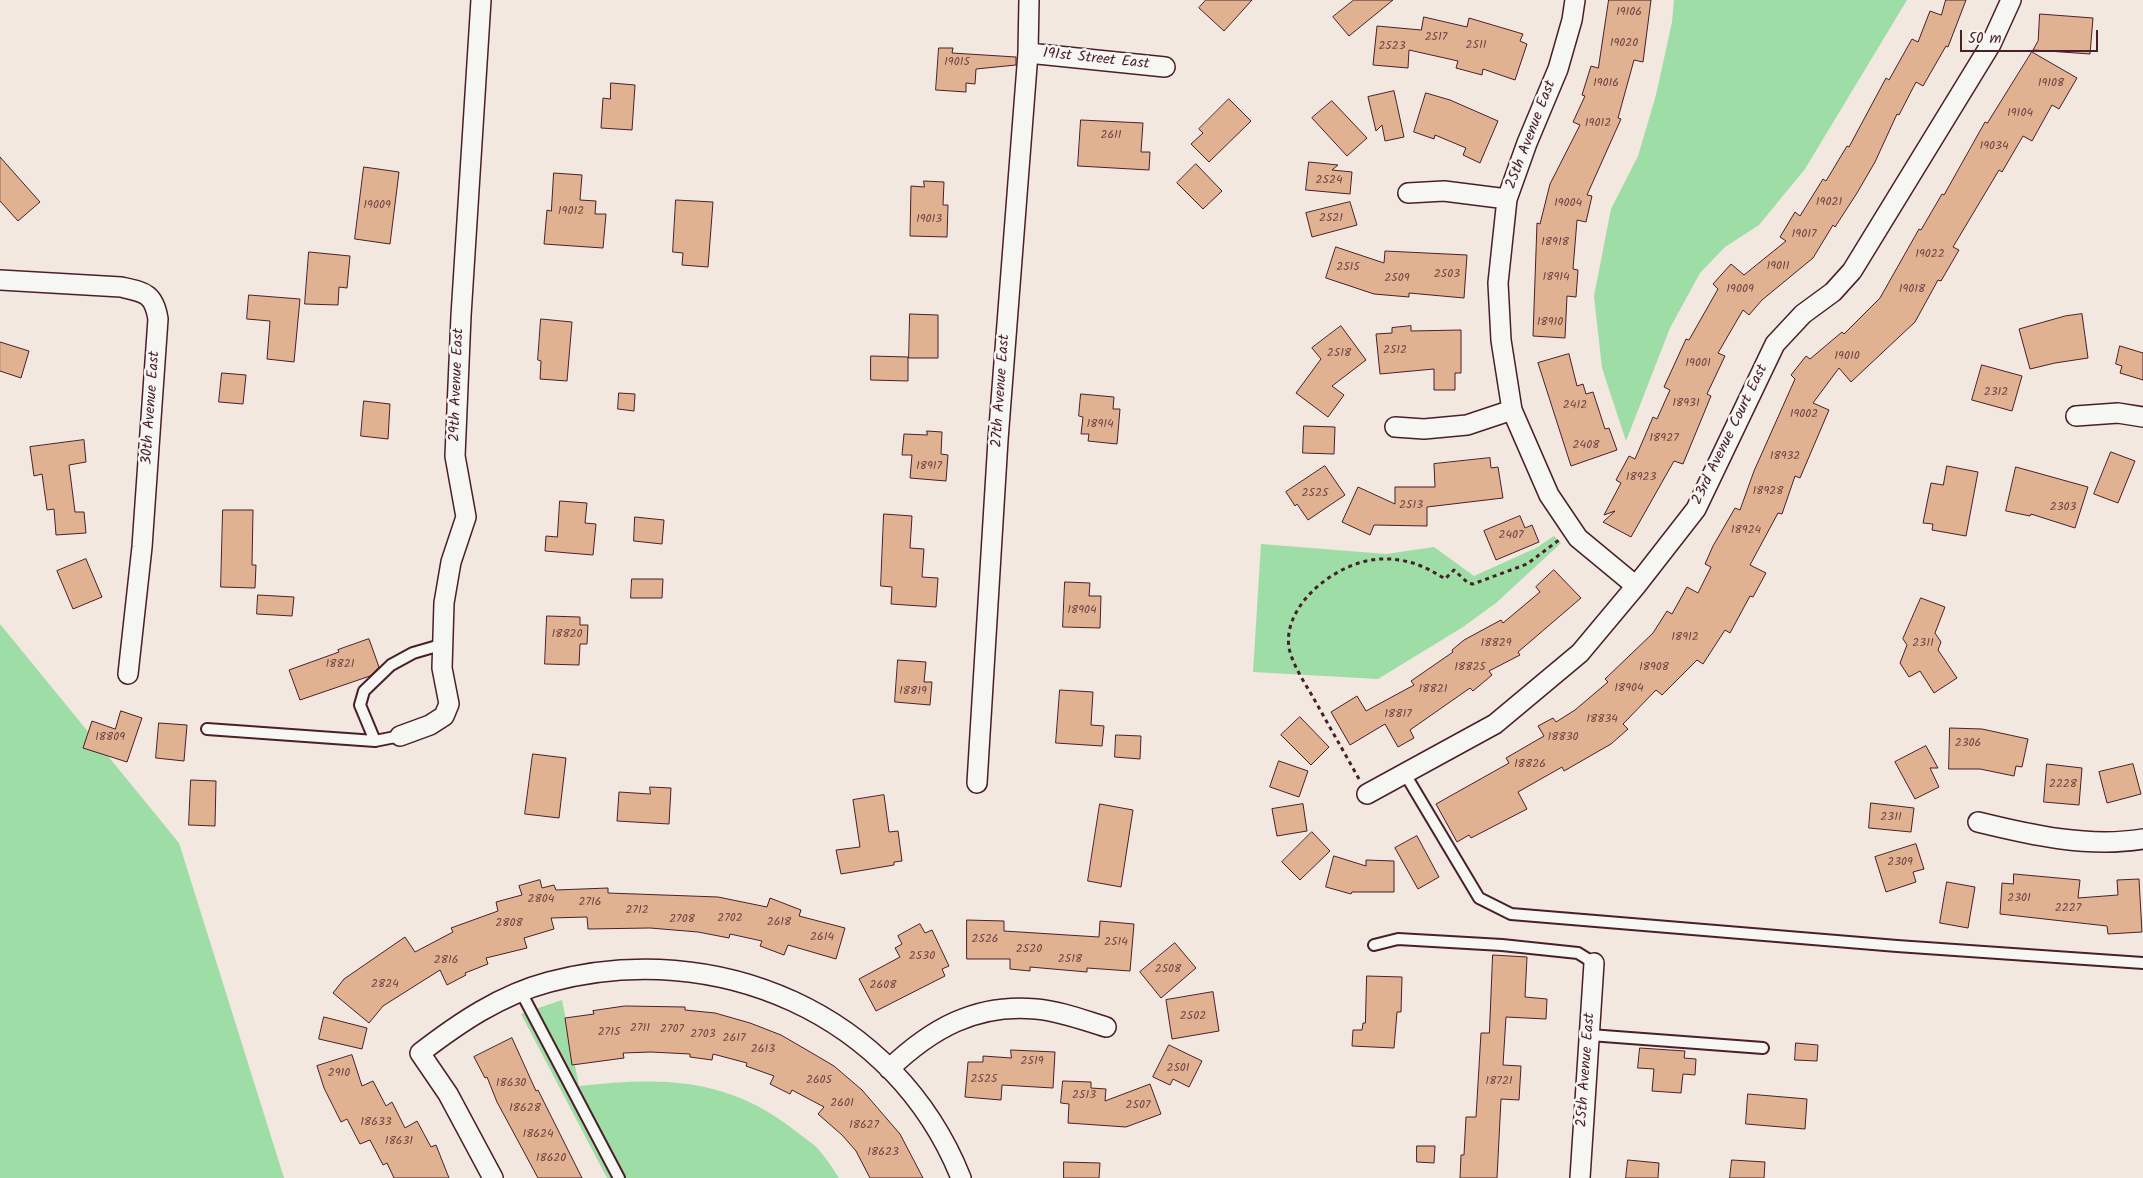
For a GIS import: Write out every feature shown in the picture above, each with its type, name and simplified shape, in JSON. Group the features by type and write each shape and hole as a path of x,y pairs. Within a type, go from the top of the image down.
{"street":[{"name":"29th Avenue East","path":"400,736 430,725 444,716 449,704 442,668 444,603 451,562 466,517 455,447 461,316 481,0"},
{"name":"27th Avenue East","path":"977,782 999,430 1028,54 1029,0"},
{"name":"25th Avenue East","path":"1575,0 1572,20 1558,69 1527,143 1507,199 1498,284 1501,340 1512,410 1549,496 1578,538 1636,586"},
{"name":"23rd Avenue Court East","path":"1368,794 1495,724 1580,653 1636,586 1696,509 1775,344 1803,314 1833,292 1852,271 1992,44 2012,0"},
{"name":"191st Street East","path":"1028,54 1165,67"},
{"path":"1408,193 1444,191 1507,199"},
{"name":"30th Avenue East","path":"0,280 121,287 139,291 151,297 156,304 158,318 142,548 128,674"},
{"path":"1395,427 1424,428 1467,425 1512,410"},
{"path":"2076,416 2118,413 2143,416"},
{"path":"1978,822 2064,839 2116,843 2143,838"},
{"name":"25th Avenue East","path":"1580,1178 1594,963"},
{"path":"492,1178 448,1094 420,1053 456,1026 486,1008 521,992 547,982 593,972 635,968 670,968 706,973 749,984 807,1008 844,1031 889,1069 924,1110 943,1140 961,1178"},
{"path":"889,1069 915,1044 955,1021 983,1012 1009,1008 1036,1009 1058,1013 1106,1027"}],"lane":[{"path":"375,741 360,705 364,691 391,665 413,653 444,644"},
{"path":"207,729 375,741 400,736"},
{"path":"1406,774 1479,898 1511,914 1897,946 2143,963"},
{"path":"1374,945 1398,939 1502,945 1578,954 1594,963"},
{"path":"521,992 619,1178"},
{"path":"1590,1035 1763,1048"}],"path":[{"path":"1368,794 1294,662 1289,634 1291,621 1299,607 1318,586 1335,575 1362,563 1380,559 1407,561 1420,565 1445,579 1454,570 1468,583 1481,582 1526,564 1572,530"}],"green space":[{"path":"1674,0 1907,0 1805,169 1759,225 1725,247 1700,273 1670,328 1626,441 1602,368 1594,296 1611,209 1638,156 1656,95 1672,22"},
{"path":"1554,536 1561,543 1496,603 1463,627 1378,679 1253,672 1261,544 1386,554 1434,547 1474,576 1536,548"},
{"path":"0,624 179,843 284,1178 0,1178"},
{"path":"562,1000 579,1086 609,1083 665,1082 717,1090 743,1099 768,1112 813,1144 825,1157 839,1178 607,1178 521,1014"}],"building":[{"path":"1206,0 1252,0 1224,31 1199,8"},
{"path":"1354,0 1393,0 1349,36 1333,17"},
{"path":"1609,0 1651,0 1643,62 1634,60 1618,118 1621,119 1587,195 1592,196 1586,222 1577,220 1573,269 1578,270 1576,297 1567,296 1565,338 1533,336 1537,223 1540,224 1550,184 1580,125 1573,122 1585,96 1582,95 1591,66 1598,68"},
{"path":"1946,0 1966,0 1948,47 1946,46 1923,86 1916,82 1899,115 1897,114 1875,162 1857,193 1835,227 1833,225 1813,258 1762,300 1749,315 1743,310 1718,353 1725,356 1707,394 1711,396 1683,464 1674,461 1631,537 1603,522 1615,511 1604,515 1621,483 1616,480 1629,456 1635,459 1653,417 1657,419 1670,390 1664,387 1686,339 1689,340 1718,289 1713,284 1731,264 1744,275 1786,241 1780,237 1795,212 1800,216 1823,179 1826,181 1847,146 1849,147 1886,78 1889,80 1912,39 1918,42 1930,11 1941,15"},
{"path":"2040,14 2093,18 2090,54 2033,50 2038,41"},
{"path":"1424,17 1467,27 1469,18 1523,34 1520,41 1527,44 1515,80 1483,69 1482,75 1456,68 1458,61 1409,50 1408,68 1373,65 1377,26 1421,30"},
{"path":"939,48 953,48 952,53 1016,57 1016,65 976,69 975,84 966,83 966,92 936,90"},
{"path":"2032,52 2077,78 2059,109 2052,105 2032,141 2023,136 2002,172 1999,170 1953,247 1959,250 1941,281 1938,280 1915,322 1851,382 1839,368 1813,403 1829,410 1800,478 1795,476 1782,514 1778,513 1750,565 1766,573 1753,597 1750,596 1730,633 1725,630 1703,664 1697,660 1662,695 1656,690 1623,724 1628,729 1611,744 1564,771 1562,767 1518,792 1527,809 1471,838 1469,835 1457,842 1436,804 1509,763 1506,758 1544,736 1538,726 1553,718 1556,722 1575,710 1608,682 1605,679 1653,633 1667,611 1672,614 1687,587 1698,593 1711,567 1705,564 1713,546 1735,508 1740,510 1754,471 1795,379 1791,375 1806,356 1810,359 1842,332 1844,334 1880,298 1919,229 1921,230 1942,194 1944,195 1985,122 1987,123"},
{"path":"611,83 635,85 632,130 601,128 603,98 610,99"},
{"path":"1394,91 1404,137 1385,141 1382,125 1376,131 1368,97"},
{"path":"1426,93 1450,100 1498,121 1480,163 1463,155 1466,148 1435,135 1434,139 1414,132"},
{"path":"1229,99 1251,121 1209,162 1191,144 1203,133 1199,129"},
{"path":"1332,101 1367,138 1347,156 1312,118"},
{"path":"1081,120 1143,123 1141,152 1150,152 1149,170 1078,166"},
{"path":"0,157 40,202 18,221 0,201"},
{"path":"1309,162 1338,165 1332,170 1352,172 1350,194 1306,190"},
{"path":"1196,164 1222,191 1203,209 1177,183"},
{"path":"364,167 399,172 390,244 355,239"},
{"path":"554,173 582,175 580,200 596,201 595,214 606,214 603,248 544,244 547,210 551,211"},
{"path":"924,181 944,182 943,205 948,205 947,237 910,236 911,186 924,187"},
{"path":"676,200 713,202 708,267 682,265 683,253 673,252"},
{"path":"1350,202 1357,225 1312,237 1306,213"},
{"path":"1336,247 1384,263 1385,251 1467,255 1464,298 1409,293 1409,297 1374,294 1326,278"},
{"path":"309,252 350,256 347,288 339,287 338,305 305,304"},
{"path":"249,295 300,299 294,362 267,359 270,321 247,319"},
{"path":"910,314 938,315 938,358 909,358"},
{"path":"2082,314 2088,358 2030,369 2019,329 2065,316"},
{"path":"541,319 572,322 567,381 540,379 541,361 538,360"},
{"path":"1341,326 1366,360 1332,386 1344,395 1328,417 1296,393 1321,359 1312,348"},
{"path":"1411,326 1411,331 1461,330 1461,373 1455,373 1455,390 1434,390 1434,369 1380,374 1376,334 1392,333 1392,328"},
{"path":"0,342 29,351 21,378 0,371"},
{"path":"2120,346 2143,353 2143,380 2120,373 2122,366 2116,364"},
{"path":"1569,354 1577,386 1583,384 1586,394 1593,392 1605,429 1609,428 1617,450 1571,466 1538,363"},
{"path":"871,356 908,357 908,381 871,380"},
{"path":"1982,365 2022,376 2012,411 1972,400"},
{"path":"222,373 246,375 243,404 219,402"},
{"path":"619,393 635,394 634,411 618,409"},
{"path":"1081,394 1114,397 1113,409 1120,409 1117,444 1088,441 1089,434 1081,434 1083,417 1079,416"},
{"path":"364,401 390,404 388,439 361,436"},
{"path":"1304,426 1335,427 1334,454 1303,453"},
{"path":"927,431 942,432 941,454 948,455 946,481 910,478 912,455 902,455 904,434 927,435"},
{"path":"84,440 86,462 69,465 75,512 84,512 86,533 56,535 54,509 47,510 42,474 34,476 30,447"},
{"path":"2111,452 2135,461 2118,503 2094,494"},
{"path":"1490,458 1491,468 1498,467 1503,498 1427,507 1427,526 1374,525 1370,535 1342,522 1358,487 1395,504 1395,487 1435,487 1434,464"},
{"path":"1325,466 1345,495 1308,520 1297,504 1295,506 1286,492"},
{"path":"1947,466 1978,472 1966,536 1932,530 1933,524 1923,523 1931,483 1943,485"},
{"path":"2016,467 2088,487 2075,528 2031,514 2030,516 2006,511"},
{"path":"560,501 587,503 585,523 596,524 593,555 545,551 546,536 557,537"},
{"path":"223,510 253,510 252,565 256,565 255,588 221,587"},
{"path":"884,514 912,516 910,548 924,549 922,577 938,578 936,607 891,604 892,587 881,586"},
{"path":"1520,516 1525,528 1532,525 1539,542 1496,560 1484,531"},
{"path":"635,517 664,520 662,544 634,541"},
{"path":"86,559 102,597 73,609 57,571"},
{"path":"1554,570 1581,598 1518,652 1520,655 1489,671 1492,675 1473,691 1470,688 1410,730 1414,738 1398,747 1385,724 1350,745 1331,712 1357,696 1366,711 1414,685 1411,681 1453,652 1452,650 1464,640 1501,620 1503,623 1540,592 1536,587"},
{"path":"632,579 663,579 662,598 631,598"},
{"path":"1065,582 1090,583 1089,596 1101,596 1100,628 1063,627"},
{"path":"258,595 294,597 292,616 257,614"},
{"path":"1921,598 1945,607 1935,633 1941,642 1938,650 1957,678 1934,693 1920,671 1909,677 1900,663 1907,645 1903,639"},
{"path":"547,616 580,617 580,625 588,625 587,644 580,644 579,665 545,664"},
{"path":"369,639 379,667 370,676 300,700 289,670"},
{"path":"898,660 926,662 924,682 932,682 930,705 895,702"},
{"path":"1060,690 1093,692 1091,725 1104,726 1102,746 1056,743"},
{"path":"121,711 142,718 127,762 83,748 92,721 115,729"},
{"path":"1300,717 1329,747 1311,765 1281,735"},
{"path":"159,723 187,725 184,761 156,758"},
{"path":"1950,728 1982,729 2028,739 2022,767 2016,766 2014,776 1980,769 1949,769"},
{"path":"1116,735 1141,736 1140,759 1115,757"},
{"path":"1926,746 1938,768 1930,768 1939,787 1915,799 1895,762"},
{"path":"533,754 566,758 559,818 525,814"},
{"path":"1279,761 1308,771 1299,797 1270,787"},
{"path":"2047,764 2082,768 2079,805 2044,802"},
{"path":"2133,764 2141,794 2107,803 2099,772"},
{"path":"191,780 216,781 215,826 189,825"},
{"path":"650,787 671,788 669,824 617,821 619,792 650,794"},
{"path":"884,795 889,832 898,831 902,861 894,862 894,865 841,874 836,850 860,847 853,800"},
{"path":"1871,803 1914,808 1911,832 1869,828"},
{"path":"1100,804 1133,810 1121,887 1088,881"},
{"path":"1303,804 1307,831 1277,836 1272,809"},
{"path":"1312,832 1330,851 1300,880 1282,862"},
{"path":"1417,836 1439,877 1418,889 1395,848"},
{"path":"1916,844 1924,869 1913,872 1916,882 1886,892 1875,857"},
{"path":"1334,856 1366,866 1366,860 1394,861 1394,892 1352,892 1351,894 1326,887"},
{"path":"2014,874 2080,880 2078,898 2118,895 2117,880 2139,879 2142,932 2108,934 2107,926 2000,914 2002,883 2013,884"},
{"path":"540,880 542,888 554,885 556,890 608,888 608,893 718,897 767,907 770,898 801,910 799,916 845,928 836,959 788,945 784,955 760,946 762,941 730,934 729,938 698,932 650,928 588,929 587,917 551,918 554,929 524,938 527,948 486,958 488,964 465,973 466,975 447,985 440,970 383,1006 369,1023 333,993 344,979 405,937 415,952 453,932 451,928 498,911 496,902 522,895 519,886"},
{"path":"1947,882 1975,887 1968,928 1940,923"},
{"path":"967,920 1004,921 1004,931 1099,937 1100,921 1134,924 1130,971 1087,968 1087,972 1030,967 1030,971 1010,969 1010,959 967,959"},
{"path":"920,924 925,933 932,930 949,966 942,969 945,976 876,1011 859,979 900,957 895,948 902,944 898,936"},
{"path":"1175,943 1196,968 1161,998 1140,972"},
{"path":"1493,955 1527,957 1525,997 1547,999 1546,1019 1506,1017 1503,1065 1521,1066 1519,1100 1501,1099 1497,1178 1460,1178 1461,1155 1464,1155 1466,1117 1476,1117 1481,1033 1489,1033"},
{"path":"1367,976 1402,977 1401,1012 1397,1012 1394,1048 1352,1046 1353,1030 1362,1030 1363,1023 1365,1023"},
{"path":"1213,992 1219,1031 1172,1039 1166,1000"},
{"path":"625,1006 685,1007 685,1010 715,1013 750,1023 781,1035 834,1066 862,1090 900,1134 923,1178 870,1178 856,1151 842,1135 818,1114 824,1107 792,1090 790,1094 770,1084 774,1076 746,1066 747,1063 713,1054 712,1060 690,1057 690,1054 651,1052 623,1053 624,1058 572,1065 565,1018 594,1014 593,1011"},
{"path":"324,1017 367,1028 362,1049 319,1039"},
{"path":"512,1038 536,1091 538,1090 582,1178 538,1178 497,1102 487,1077 485,1078 474,1057"},
{"path":"1796,1043 1818,1045 1817,1061 1795,1060"},
{"path":"1169,1045 1202,1061 1189,1087 1173,1079 1170,1085 1153,1077"},
{"path":"1640,1048 1685,1051 1684,1058 1696,1059 1695,1075 1683,1074 1681,1093 1652,1091 1654,1069 1638,1068"},
{"path":"1011,1050 1055,1052 1053,1088 1002,1085 1001,1100 965,1097 968,1062 983,1062 983,1056 1011,1058"},
{"path":"352,1055 362,1086 373,1081 386,1106 392,1102 405,1128 417,1121 431,1147 436,1145 449,1178 394,1178 387,1163 383,1165 370,1140 360,1144 347,1119 341,1122 324,1088 317,1066"},
{"path":"1063,1081 1091,1082 1091,1088 1106,1089 1105,1101 1150,1084 1161,1114 1126,1127 1068,1123 1069,1104 1061,1103"},
{"path":"1748,1094 1807,1099 1805,1129 1746,1124"},
{"path":"1417,1146 1435,1146 1434,1163 1417,1162"},
{"path":"1628,1160 1659,1163 1658,1178 1626,1178"},
{"path":"1732,1160 1765,1162 1764,1178 1730,1178"},
{"path":"1064,1162 1100,1163 1099,1178 1064,1178"}]}
